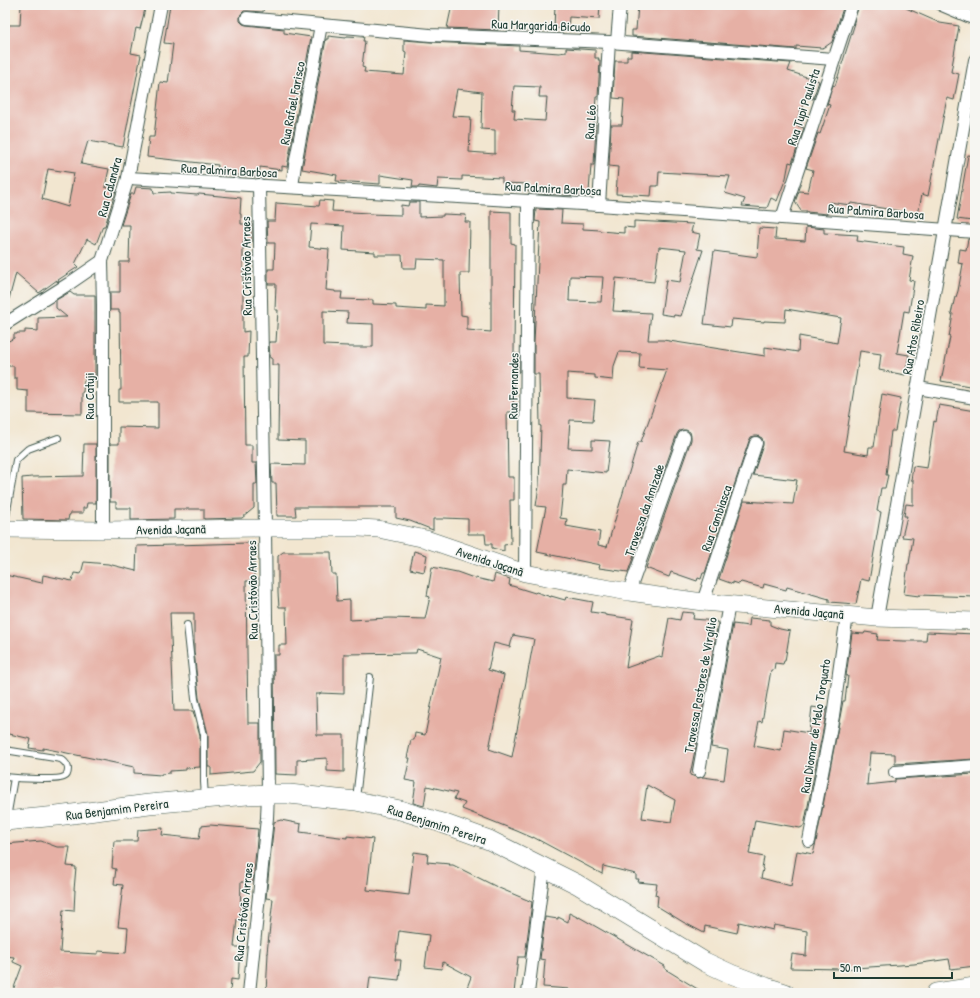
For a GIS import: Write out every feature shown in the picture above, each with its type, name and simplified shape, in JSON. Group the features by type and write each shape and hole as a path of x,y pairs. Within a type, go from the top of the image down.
{"main road":[{"name":"Rua Benjamim Pereira","path":"6,821 205,798 268,794 289,794 356,801 400,810 489,840 577,884 705,962 738,977 784,993"},
{"path":"936,993 975,987"}],"street":[{"name":"Rua Calandra","path":"102,261 128,178 161,5"},
{"name":"Rua Léo","path":"599,205 613,42 620,5"},
{"name":"Rua Tupi Paulista","path":"782,218 852,5"},
{"path":"942,5 975,19"},
{"name":"Rua Margarida Bicudo","path":"247,18 430,35 613,42 834,59"},
{"name":"Rua Rafael Farisco","path":"292,187 321,25"},
{"name":"Rua Atos Ribeiro","path":"877,618 975,60"},
{"name":"Rua Palmira Barbosa","path":"128,178 599,205 975,232"},
{"name":"Rua Cristóvão Arraes","path":"249,993 267,818 268,794 259,185"},
{"name":"Rua Fernandes","path":"525,572 528,201"},
{"path":"5,324 102,261"},
{"name":"Rua Catuji","path":"102,261 103,530"},
{"path":"918,388 975,398"},
{"name":"Travessa da Amizade","path":"629,592 684,437"},
{"name":"Rua Cambiasca","path":"703,602 756,444"},
{"name":"Avenida Jaçanã","path":"5,529 378,529 426,539 525,572 629,592 703,602 877,618 975,621"},
{"name":"Travessa Pastores de Virgílio","path":"699,771 729,604"},
{"name":"Rua Diomar de Melo Torquato","path":"809,841 833,716 847,615"},
{"path":"895,772 975,766"},
{"path":"528,993 544,867"}],"lane":[{"path":"5,529 16,460 28,449 58,438"},
{"path":"187,625 195,699 204,735 205,798"},
{"path":"356,801 370,677"},
{"path":"5,750 61,759 65,761 68,770 64,777 59,778 5,777"},
{"path":"6,821 14,778"}],"building":[{"path":"21,5 146,5 140,29 136,28 131,53 141,55 123,147 88,141 81,164 109,169 105,187 116,190 105,226 103,226 96,244 87,239 75,264 78,267 58,280 59,281 57,282 57,280 39,293 16,273 9,299 5,299 5,167 8,142 5,142 5,64 8,25 20,25","holes":["48,169 74,173 68,207 42,199"]},
{"path":"170,5 264,5 263,12 244,11 241,14 240,21 246,25 284,29 284,33 311,37 287,167 282,166 282,170 260,167 259,177 217,173 218,165 147,157 149,137 154,137 160,82 168,83 173,44 164,43"},
{"path":"452,5 499,5 498,30 447,28"},
{"path":"555,5 600,5 599,19 569,17 568,29 554,28"},
{"path":"638,5 844,5 832,42 822,48 796,46 796,49 632,36 632,30 636,30"},
{"path":"859,5 907,5 906,8 940,23 959,26 951,72 959,74 954,100 947,98 928,196 922,194 918,214 851,203 850,205 829,202 827,214 801,211 795,202 799,191 808,192 813,170 806,168 818,133 820,134 830,105 827,104 833,85 835,86 855,23 853,25"},
{"path":"328,36 346,38 347,36 364,37 363,41 365,41 362,67 365,68 364,72 404,75 406,52 404,51 404,40 519,46 519,50 559,53 566,52 566,48 595,50 595,58 599,58 598,60 600,60 598,97 596,97 594,124 596,124 594,165 591,165 589,192 586,196 536,194 528,192 529,184 502,183 502,178 462,176 462,180 438,179 437,188 419,186 412,187 413,180 380,175 380,184 336,181 337,175 302,169 326,39 328,39","holes":["514,86 540,87 539,97 547,97 545,121 514,119 515,110 512,110","457,89 482,92 481,129 495,130 495,154 469,152 471,117 452,116"]},
{"path":"631,51 791,63 788,71 819,81 813,99 806,97 795,125 804,128 792,163 789,162 786,178 777,201 771,198 767,208 742,206 745,199 725,193 730,176 659,172 658,186 652,186 651,196 616,194 618,167 609,166 611,125 622,125 624,99 613,98 615,61 627,61 627,56 631,56"},
{"path":"968,155 975,156 975,216 972,216 972,221 957,219"},
{"path":"136,187 153,188 154,193 171,192 241,198 241,224 252,224 252,242 243,242 243,332 249,331 248,357 244,357 245,445 252,445 252,463 256,463 257,484 254,484 254,508 242,518 204,519 204,509 174,509 174,519 131,520 131,508 116,508 116,502 110,502 110,444 119,444 119,427 158,428 158,402 119,402 119,390 121,390 120,313 119,310 110,310 110,292 120,292 120,262 129,262 130,225 121,225 131,194 134,194"},
{"path":"320,200 333,201 332,211 401,215 401,205 408,206 409,202 419,202 419,217 443,216 443,214 466,215 465,222 470,222 469,273 460,273 461,315 467,316 467,330 491,332 491,211 511,212 511,243 515,244 514,354 519,354 519,372 514,372 513,412 507,412 508,477 514,477 514,500 510,500 511,544 504,545 504,551 492,548 492,544 486,544 485,534 468,534 468,519 433,519 433,530 410,521 396,518 396,507 295,507 296,516 277,516 276,483 272,483 271,464 305,465 305,441 278,440 279,365 272,365 269,342 276,342 278,310 275,310 276,284 268,284 268,269 274,269 275,243 268,243 267,221 275,221 276,203 319,206","holes":["311,224 344,226 343,250 375,252 375,255 402,255 403,268 416,268 417,259 444,260 444,306 426,305 426,310 396,308 396,305 373,304 373,300 341,299 342,292 326,290 329,249 309,247","323,311 348,312 347,323 373,324 373,347 323,345"]},
{"path":"536,209 562,210 561,223 583,224 583,229 600,231 624,233 624,227 634,228 634,221 693,224 691,232 700,234 697,249 703,250 681,316 661,314 666,280 680,282 686,250 659,247 654,282 616,278 613,311 651,313 648,340 663,340 765,356 765,347 798,352 799,336 837,343 841,318 786,309 785,322 732,319 731,327 704,324 714,251 757,257 759,228 776,229 775,239 805,241 806,227 824,229 824,233 858,235 857,241 904,247 903,254 913,256 909,280 914,281 909,312 904,311 897,353 909,355 905,375 879,370 881,354 860,351 844,451 868,455 869,447 874,447 882,394 901,398 895,431 891,431 886,475 888,475 885,488 881,488 877,511 881,512 869,581 861,579 856,604 829,602 829,599 787,587 786,590 764,584 763,588 741,582 739,584 733,582 733,584 719,579 744,501 793,504 797,480 753,475 763,445 762,438 758,436 751,437 749,441 705,573 703,573 701,579 698,578 697,581 671,572 669,577 646,568 691,440 690,432 686,430 679,431 677,434 628,572 599,568 600,565 537,552 546,507 536,506 539,486 541,426 539,374 534,374 534,342 540,222 535,221","holes":["570,276 603,277 601,302 569,301","619,352 640,353 639,368 667,370 641,442 638,442 607,547 598,545 600,532 566,526 567,519 560,518 563,485 566,485 567,469 606,473 610,441 592,440 592,449 568,448 570,420 593,421 595,400 567,398 567,373 595,375 595,378 613,380 614,366"]},
{"path":"968,239 975,239 975,387 941,381 950,337 953,314 951,314 958,291 963,264 958,263 960,249 966,250"},
{"path":"70,292 74,295 95,295 95,381 84,380 82,392 82,414 28,413 28,391 17,390 17,378 14,378 14,366 5,366 5,343 14,338 14,334 25,333 25,330 38,331 38,318 67,317 56,308 56,300"},
{"path":"939,405 975,411 975,597 919,596 904,594 913,538 902,537 907,516 904,516 906,504 913,505 913,480 911,480 913,466 927,468 934,421 936,422"},
{"path":"84,444 96,444 96,503 87,503 86,508 83,508 83,513 70,513 68,520 23,519 22,478 83,476"},
{"path":"249,543 254,547 254,581 246,581 248,723 260,723 260,762 253,771 211,775 211,767 208,767 208,734 199,698 194,651 194,613 170,613 174,711 193,711 200,736 200,767 170,771 170,773 161,775 134,773 134,767 43,748 43,750 29,748 31,739 5,733 5,575 42,583 43,575 72,581 74,573 81,574 84,562 108,564 136,571 137,546"},
{"path":"414,551 427,555 424,572 410,569"},
{"path":"283,552 331,552 332,574 336,574 337,601 350,600 350,620 389,618 425,619 430,597 427,596 432,567 493,582 495,574 510,579 509,585 535,593 536,592 565,600 566,597 593,602 591,612 633,619 626,668 659,656 662,657 669,618 680,620 682,612 694,613 693,619 716,621 718,623 690,775 698,778 703,777 724,780 728,750 711,747 733,624 749,626 750,618 770,620 770,625 790,631 785,661 783,664 775,663 774,670 771,670 762,722 759,721 754,746 781,751 784,729 809,733 812,707 826,709 826,715 804,826 800,828 755,820 749,854 764,857 761,878 791,886 797,851 813,854 816,842 843,701 845,701 848,676 846,676 852,633 864,634 865,632 878,634 877,640 904,641 926,641 927,632 975,634 975,759 895,764 895,754 870,753 867,785 895,782 895,779 975,774 975,966 951,969 949,959 914,964 840,969 790,968 792,954 806,956 807,931 774,925 773,930 739,922 737,933 705,926 704,933 657,906 658,896 655,895 657,884 638,882 639,879 636,879 636,874 603,866 602,874 533,837 462,809 465,803 454,799 457,793 427,786 424,806 413,803 416,782 405,780 410,758 407,758 411,740 414,740 415,733 425,735 441,657 417,649 416,653 344,654 344,694 316,694 317,735 344,735 344,772 327,771 327,758 297,760 297,775 275,774 274,655 279,655 279,645 287,645 286,607 279,607 278,556","holes":["513,635 534,639 512,757 489,749 504,675 488,670 494,643 510,647","647,785 675,800 671,822 642,818"]},
{"path":"281,820 301,824 300,832 347,838 347,836 373,839 367,890 409,895 414,852 428,854 427,862 453,865 499,888 532,902 525,957 518,957 514,993 465,993 471,977 443,962 442,969 425,967 429,935 399,931 395,960 401,960 399,980 370,977 368,993 266,993 267,953 273,899 266,898 274,822"},
{"path":"210,825 258,829 253,882 241,882 240,920 237,919 234,947 240,947 238,980 231,979 230,992 12,993 22,966 13,962 14,957 5,956 5,844 41,841 57,847 70,847 67,866 76,867 74,911 63,910 60,952 98,954 98,951 126,953 128,928 118,927 123,885 114,884 116,869 112,868 114,841 137,841 138,830 163,828 162,835 199,839 201,826"},
{"path":"569,913 579,917 665,966 665,969 704,993 568,993 569,989 543,987 545,960 540,959 545,917 558,919 558,917 568,922"}]}
